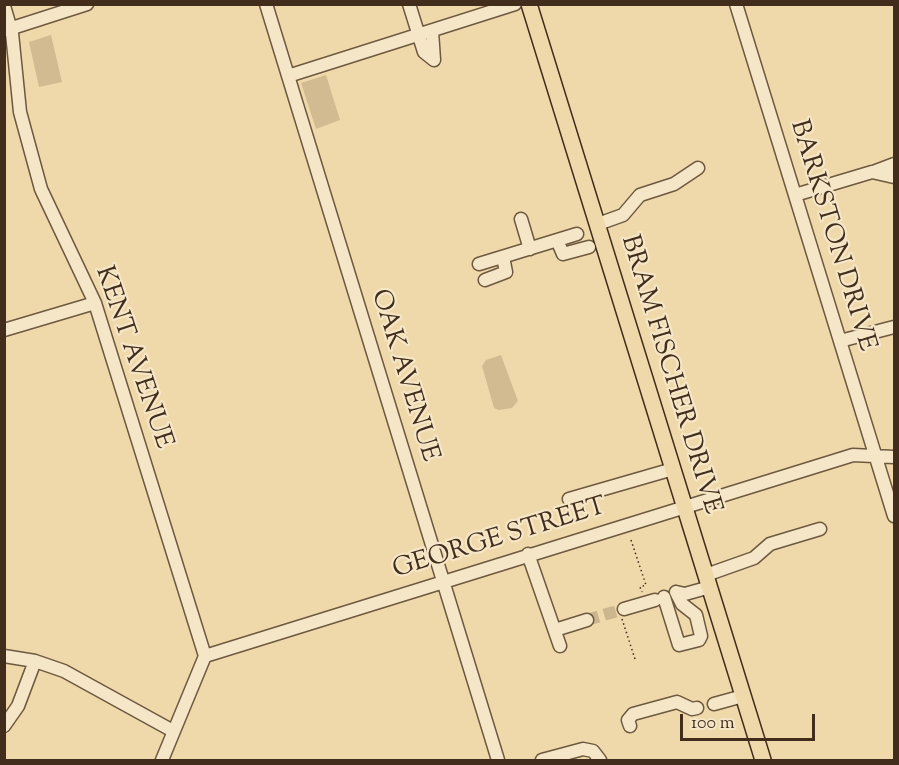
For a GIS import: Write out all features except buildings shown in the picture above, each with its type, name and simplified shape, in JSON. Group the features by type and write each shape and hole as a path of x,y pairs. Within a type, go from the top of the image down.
{"main road":[{"name":"BRAM FISCHER DRIVE","path":"529,4 763,760"}],"street":[{"path":"8,29 87,4"},
{"name":"OAK AVENUE","path":"266,4 498,760"},
{"path":"409,4 424,52 434,60 432,31"},
{"path":"288,76 515,4"},
{"name":"BARKSTON DRIVE","path":"736,4 894,516"},
{"name":"KENT AVENUE","path":"4,6 27,146 54,222 88,285 95,303 205,656"},
{"path":"795,195 894,164"},
{"path":"598,224 623,215 640,195 674,184 698,168"},
{"path":"872,172 894,177"},
{"path":"521,219 530,249"},
{"path":"479,264 577,234"},
{"path":"558,240 563,254 589,247"},
{"path":"485,279 506,272 503,257"},
{"path":"4,330 95,303"},
{"path":"840,340 894,327"},
{"name":"GEORGE STREET","path":"205,656 443,580 853,455 876,454 894,457"},
{"path":"569,500 673,469"},
{"path":"624,609 673,599 754,558 770,544 820,529"},
{"path":"532,553 560,646"},
{"path":"555,630 587,620"},
{"path":"162,760 205,656"},
{"path":"4,657 35,661 92,685 173,731"},
{"path":"4,726 18,706 35,661"},
{"path":"714,704 743,696"},
{"path":"630,726 628,720 633,714 676,702 692,709 697,708"},
{"path":"542,760 583,749 593,751 600,760"}],"path":[{"path":"631,540 646,585 640,587 642,593"}],"shaded area":[{"path":"51,35 62,82 39,87 29,42"},
{"path":"326,75 340,120 316,129 301,83"},
{"path":"501,355 518,401 512,408 499,410 494,408 482,366 486,360"}],"tunnel":[{"path":"587,620 624,609"}]}
